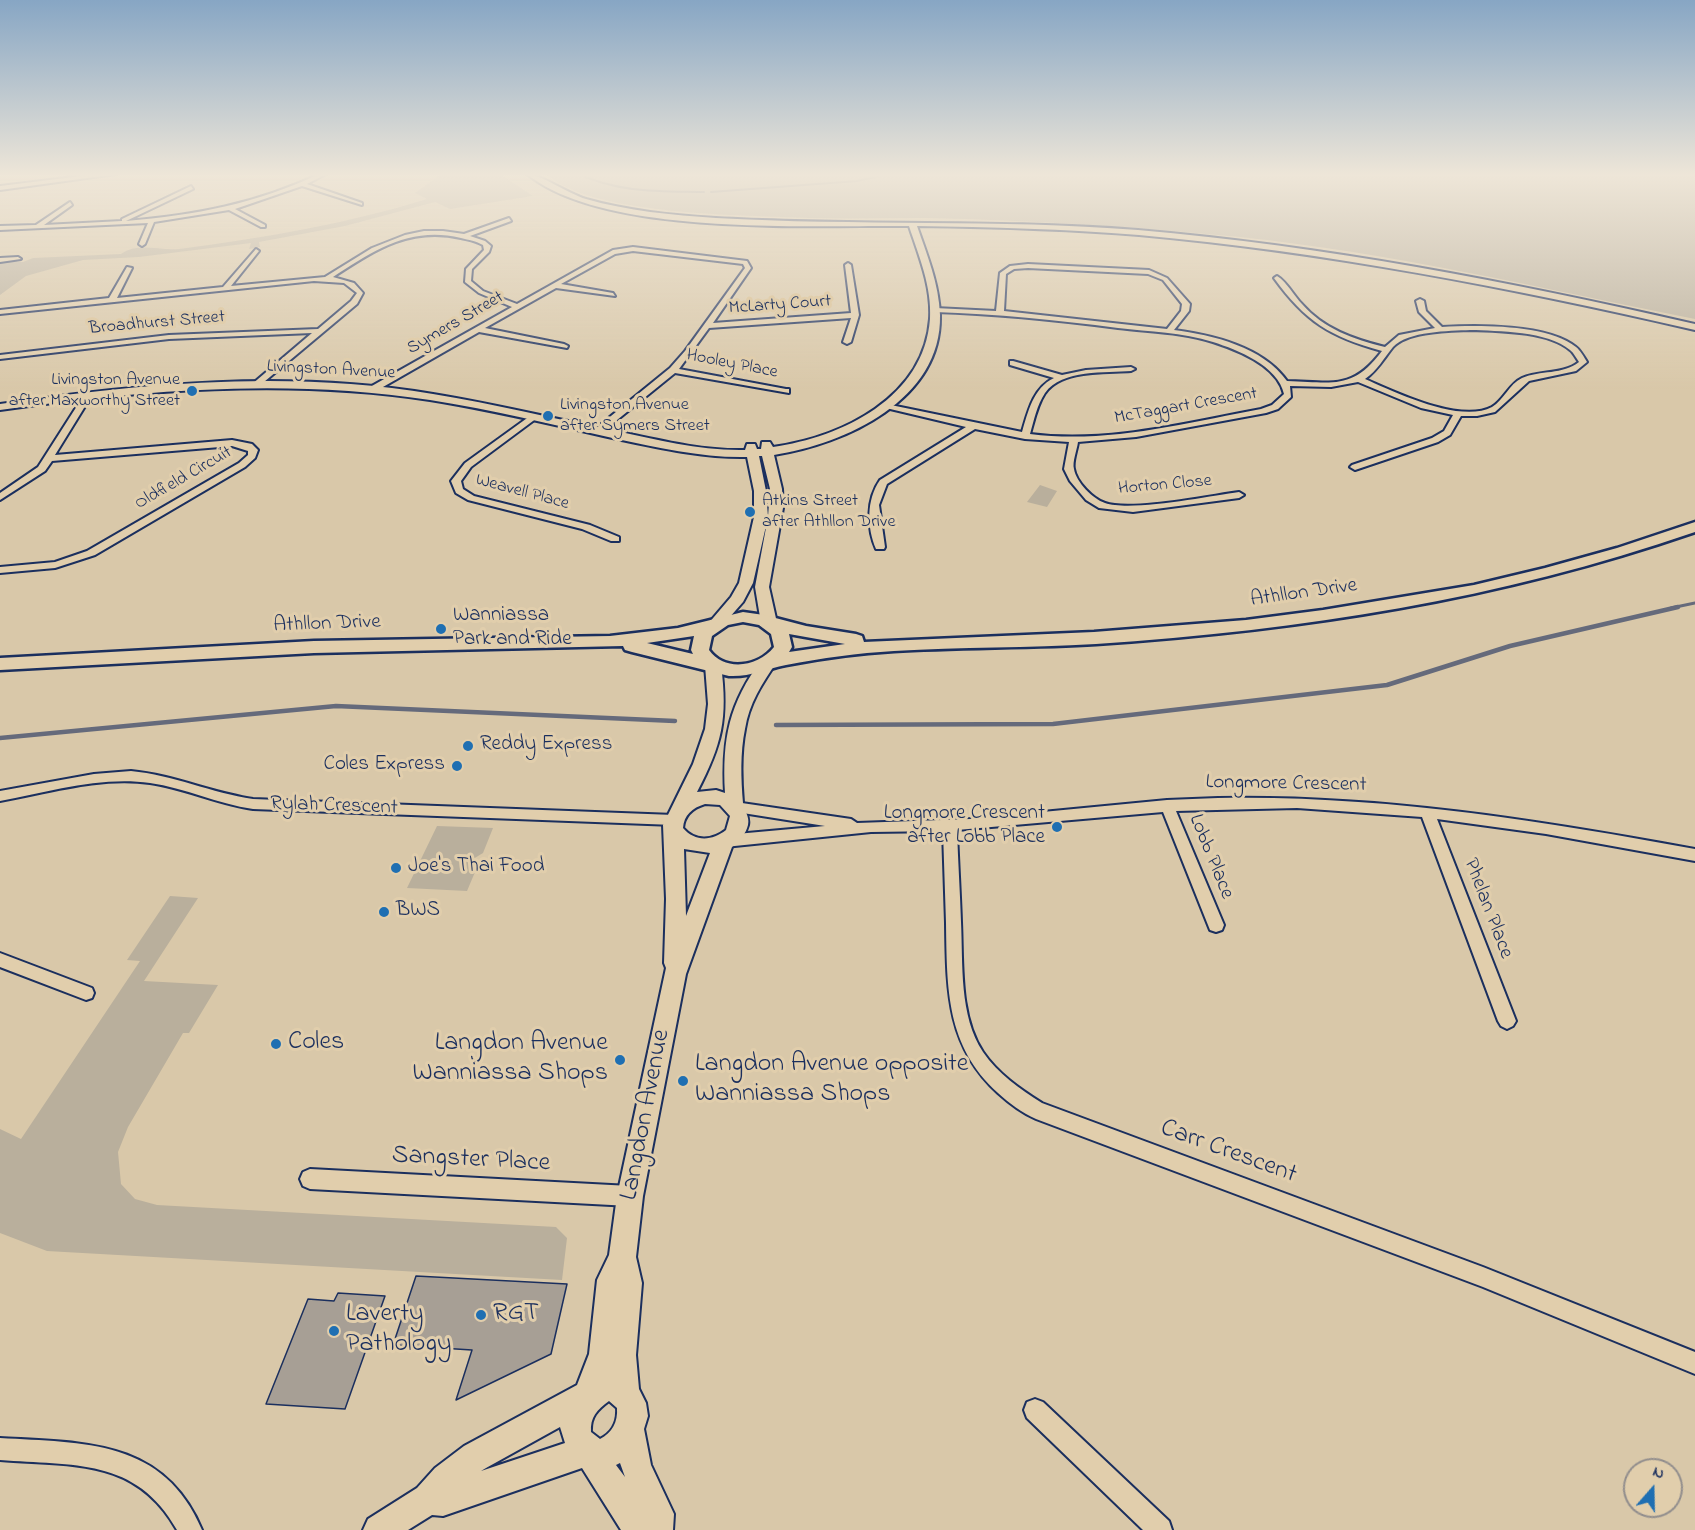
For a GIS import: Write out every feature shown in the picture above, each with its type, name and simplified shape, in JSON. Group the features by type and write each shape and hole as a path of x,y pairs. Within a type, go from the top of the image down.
{"main road":[{"name":"Athllon Drive","path":"769,662 824,651 909,645 1094,638 1182,631 1334,613 1438,596 1524,578 1586,562 1680,532"},
{"path":"743,617 770,623 780,632 784,642 780,652 769,662 741,670 712,665 702,656 699,645 703,634 715,625 743,617"},
{"name":"Athllon Drive","path":"770,623 825,636 909,645"},
{"name":"Athllon Drive","path":"0,664 325,647 610,642 670,635 715,625"},
{"name":"Athllon Drive","path":"610,642 712,665"},
{"name":"Athllon Drive","path":"0,669 45,663"}],"street":[{"path":"326,279 381,245"},
{"path":"486,245 487,251 469,269 468,282 481,292 517,306"},
{"name":"Livingston Avenue","path":"0,406 174,387 255,385 373,389 452,401 687,451 724,454 795,447 844,430 889,406 908,387 925,359 933,334 935,310 934,296 919,245"},
{"path":"1253,245 1332,255 1527,290 1695,327"},
{"name":"Symers Street","path":"373,389 607,254 627,249 745,262 748,268 708,326 673,370 598,431"},
{"path":"225,288 256,251"},
{"path":"0,260 18,259"},
{"name":"McLarty Court","path":"847,342 855,315 848,265"},
{"path":"1000,311 1003,273 1012,267 1149,272 1165,279 1186,304 1185,311 1168,332"},
{"path":"112,300 129,268"},
{"path":"1277,278 1296,305 1323,327 1344,339 1388,350"},
{"path":"2,313 326,279 348,282 357,288 360,293 354,302 255,385"},
{"path":"554,285 613,295"},
{"path":"1420,301 1423,312 1442,331"},
{"name":"McTaggart Crescent","path":"889,406 1025,436 1074,439 1123,435 1263,411 1283,401 1288,394 1287,383 1276,371 1235,347 1205,337 1000,311 935,310"},
{"name":"McLarty Court","path":"708,326 855,315"},
{"path":"1287,383 1323,385 1358,379 1370,372 1393,343 1409,334 1495,327 1530,332 1563,344 1580,355 1582,362 1575,369 1525,380 1516,385 1494,410 1472,413 1412,401 1358,379"},
{"path":"477,329 564,346"},
{"name":"Broadhurst Street","path":"0,357 169,337 318,331"},
{"path":"1013,363 1062,378"},
{"path":"1025,436 1040,395 1048,385 1062,378 1082,373 1131,369"},
{"name":"Hooley Place","path":"673,370 786,391"},
{"path":"0,496 30,479 50,458 88,395"},
{"path":"1355,467 1435,440 1447,433 1459,412"},
{"name":"Weavell Place","path":"533,418 468,465 456,481 459,491 471,498 586,526 615,539"},
{"path":"879,547 873,506 874,496 883,482 974,426"},
{"name":"Livingston Avenue","path":"766,449 844,430"},
{"name":"Horton Close","path":"1074,439 1069,469 1075,481 1089,498 1103,506 1133,509 1239,495"},
{"name":"Oldfield Circuit","path":"0,570 55,565 91,553 242,465 252,456 253,450 242,443 232,443 50,458"},
{"name":"Livingston Avenue","path":"657,444 752,450"},
{"path":"764,469 795,447"},
{"path":"715,625 738,599 746,583 761,517 766,449"},
{"path":"752,450 776,489 776,508 762,587 770,623"},
{"path":"724,454 764,469"},
{"path":"734,807 733,746 740,711 746,694 769,662"},
{"path":"675,820 693,800 712,797 728,802 734,807 738,813 738,825 724,841 707,847 690,845 677,837 675,820 700,768 712,735 717,700 712,665"},
{"name":"Rylah Crescent","path":"0,796 91,780 123,777 151,778 231,801 253,804 675,820"},
{"name":"Longmore Crescent","path":"724,841 873,827 950,826 1167,805 1295,803 1427,812 1568,831 1695,855"},
{"name":"Lobb Place","path":"1167,805 1215,925"},
{"name":"Longmore Crescent","path":"734,807 873,827"},
{"name":"Phelan Place","path":"1427,812 1507,1021"},
{"name":"Langdon Avenue","path":"675,820 675,974"},
{"name":"Carr Crescent","path":"950,826 956,999 963,1029 985,1071 1008,1093 1036,1110 1483,1277 1695,1364"},
{"name":"Langdon Avenue","path":"588,1396 603,1354 611,1280 622,1257 630,1196 675,974 724,841"},
{"path":"0,960 86,993"},
{"name":"Sangster Place","path":"310,1179 630,1196"},
{"name":"Langdon Avenue","path":"622,1257 629,1276 630,1297 622,1356 625,1393"},
{"path":"380,1530 428,1499 446,1479 475,1456 608,1386 617,1387 625,1393 633,1410 630,1431 636,1467 658,1514 657,1530"},
{"path":"588,1396 580,1407 576,1426 580,1443 589,1452 627,1506 637,1530"},
{"path":"1035,1410 1160,1530"},
{"path":"428,1499 443,1500 589,1452 601,1454 612,1451 630,1431"},
{"path":"0,1449 110,1458 149,1476 180,1508 190,1530"}],"shaded area":[{"path":"203,245 232,245 139,257 83,260 26,276 0,295 0,262 23,262 33,258 121,254 134,248 179,249"},
{"path":"250,245 260,245 260,247 249,249"},
{"path":"1307,245 1695,245 1695,319 1468,273"},
{"path":"1040,485 1057,491 1047,507 1027,502"},
{"path":"437,826 493,828 483,853 473,859 478,865 467,891 407,888"},
{"path":"170,896 198,898 144,981 218,985 189,1033 183,1033 128,1127 118,1152 121,1184 135,1199 157,1205 556,1227 567,1238 562,1280 47,1251 0,1233 0,1129 21,1139 140,961 127,960"}],"building":[{"name":"RGT","path":"416,1276 567,1284 551,1354 456,1400 472,1350 393,1345"},
{"name":"Laverty Pathology","path":"338,1293 385,1296 345,1409 266,1404 308,1299 334,1301"}],"waterway":[{"path":"1671,608 1695,603"},
{"path":"776,725 1053,724 1387,685 1510,646 1678,607"},
{"path":"0,738 336,706 675,721"}],"place":[{"name":"Livingston Avenue after Maxworthy Street","path":"192,391"},
{"name":"Livingston Avenue after Symers Street","path":"548,416"},
{"name":"Atkins Street after Athllon Drive","path":"750,512"},
{"name":"Wanniassa Park and Ride","path":"441,629"},
{"name":"Reddy Express","path":"468,746"},
{"name":"Coles Express","path":"457,766"},
{"name":"Longmore Crescent after Lobb Place","path":"1057,827"},
{"name":"Joe's Thai Food","path":"396,868"},
{"name":"BWS","path":"384,912"},
{"name":"Coles","path":"276,1044"},
{"name":"Langdon Avenue Wanniassa Shops","path":"620,1060"},
{"name":"Langdon Avenue opposite Wanniassa Shops","path":"683,1081"},
{"name":"RGT","path":"481,1315"},
{"name":"Laverty Pathology","path":"334,1331"}]}
